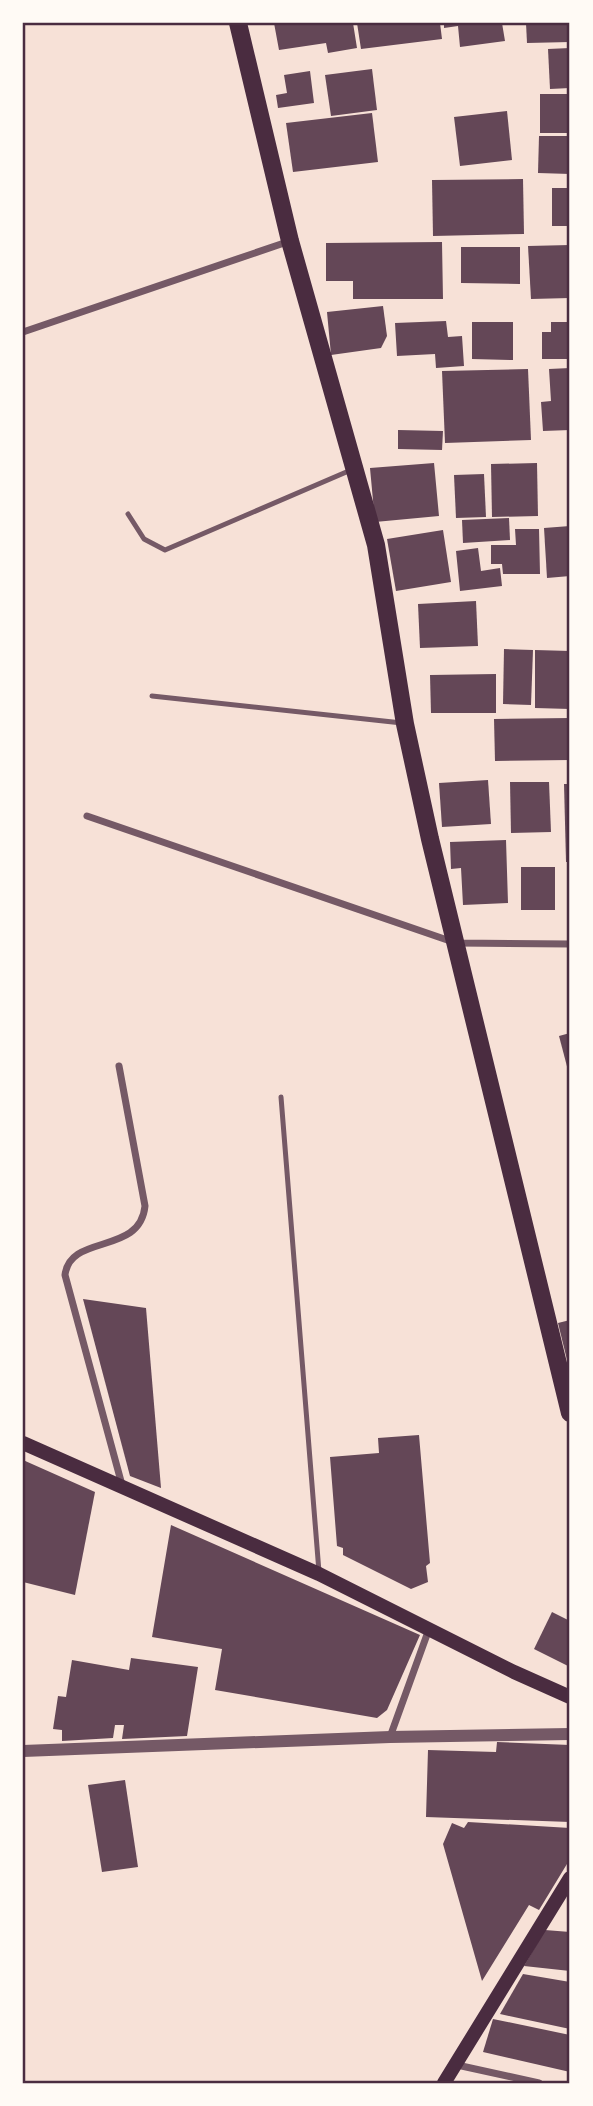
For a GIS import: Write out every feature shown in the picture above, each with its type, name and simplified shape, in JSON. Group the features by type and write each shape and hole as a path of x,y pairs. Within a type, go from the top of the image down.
{"main road":[{"path":"237,23 290,241 376,545 405,724 430,839 570,1413"},
{"path":"23,1443 319,1574 570,1697"},
{"path":"444,2083 570,1878"}],"street":[{"path":"23,332 290,241"},
{"path":"87,816 456,943 570,944"},
{"path":"119,1066 145,1206 144,1218 130,1234 79,1253 66,1266 65,1275 122,1487"},
{"path":"390,1737 429,1628"},
{"path":"23,1751 390,1737 570,1734"},
{"path":"457,2065 539,2083"}],"lane":[{"path":"128,514 144,539 165,550 355,468"},
{"path":"152,696 405,724"},
{"path":"281,1097 319,1574"}],"building":[{"path":"274,23 353,23 357,48 328,53 326,43 279,50"},
{"path":"357,23 440,23 442,39 361,49"},
{"path":"444,23 502,23 505,41 460,47 458,26 444,28"},
{"path":"526,23 570,23 570,42 527,43"},
{"path":"570,48 570,88 550,89 548,49"},
{"path":"372,69 377,110 331,116 325,75"},
{"path":"310,71 314,103 278,108 276,95 287,93 284,75"},
{"path":"540,94 570,94 570,133 540,133"},
{"path":"507,111 512,160 460,166 454,117"},
{"path":"372,113 378,162 293,172 286,123"},
{"path":"539,136 570,136 570,174 538,173"},
{"path":"523,179 524,234 433,236 432,180"},
{"path":"552,188 570,188 570,226 552,226"},
{"path":"442,242 443,299 353,299 353,281 326,281 326,243"},
{"path":"570,245 570,298 531,299 528,246"},
{"path":"461,247 520,247 520,284 461,283"},
{"path":"383,306 387,336 381,348 331,355 327,312"},
{"path":"446,321 448,337 462,336 464,366 436,368 435,354 397,356 395,323"},
{"path":"472,322 513,322 513,360 472,359"},
{"path":"551,322 570,322 570,359 542,359 542,332 551,332"},
{"path":"570,368 570,430 543,431 541,402 551,401 549,369"},
{"path":"528,369 531,440 445,443 442,371"},
{"path":"398,430 443,431 442,450 398,449"},
{"path":"434,463 439,516 375,522 370,468"},
{"path":"537,463 538,516 492,517 491,464"},
{"path":"484,474 486,517 456,518 454,475"},
{"path":"509,518 510,540 463,543 462,520"},
{"path":"570,526 570,576 547,578 544,528"},
{"path":"515,529 539,529 540,574 503,574 502,564 491,564 491,545 516,545"},
{"path":"443,530 451,582 396,591 387,539"},
{"path":"478,548 481,571 500,568 502,586 460,591 456,551"},
{"path":"476,601 478,646 420,648 418,604"},
{"path":"504,649 533,650 531,705 503,704"},
{"path":"535,650 570,651 570,709 535,708"},
{"path":"496,674 496,713 431,713 430,675"},
{"path":"570,718 570,760 495,761 494,719"},
{"path":"488,780 491,824 442,827 439,783"},
{"path":"510,782 549,782 551,832 511,833"},
{"path":"564,784 570,784 570,862 566,862"},
{"path":"506,840 508,903 463,905 461,868 451,869 450,842"},
{"path":"521,867 555,867 555,910 521,910"},
{"path":"570,1033 570,1074 569,1074 559,1036"},
{"path":"83,1299 146,1308 161,1488 130,1476"},
{"path":"570,1320 570,1368 569,1368 558,1323"},
{"path":"419,1435 430,1563 426,1566 428,1582 411,1589 343,1555 343,1548 337,1546 330,1457 379,1453 378,1438"},
{"path":"23,1460 95,1492 75,1595 23,1582"},
{"path":"171,1525 420,1635 387,1710 377,1718 215,1690 222,1649 152,1637"},
{"path":"552,1612 570,1621 570,1667 534,1649"},
{"path":"131,1658 198,1667 187,1736 122,1739 124,1725 115,1725 113,1738 62,1741 62,1730 53,1729 58,1696 66,1697 72,1660 129,1670"},
{"path":"497,1742 570,1745 570,1822 426,1817 428,1750 496,1752"},
{"path":"125,1780 138,1867 102,1872 88,1785"},
{"path":"468,1822 570,1828 570,1859 539,1910 529,1905 482,1981 443,1844 452,1823 464,1828"},
{"path":"545,1930 570,1932 570,1971 524,1966"},
{"path":"523,1974 570,1982 570,2029 500,2014"},
{"path":"493,2019 570,2035 570,2072 483,2052"}]}
